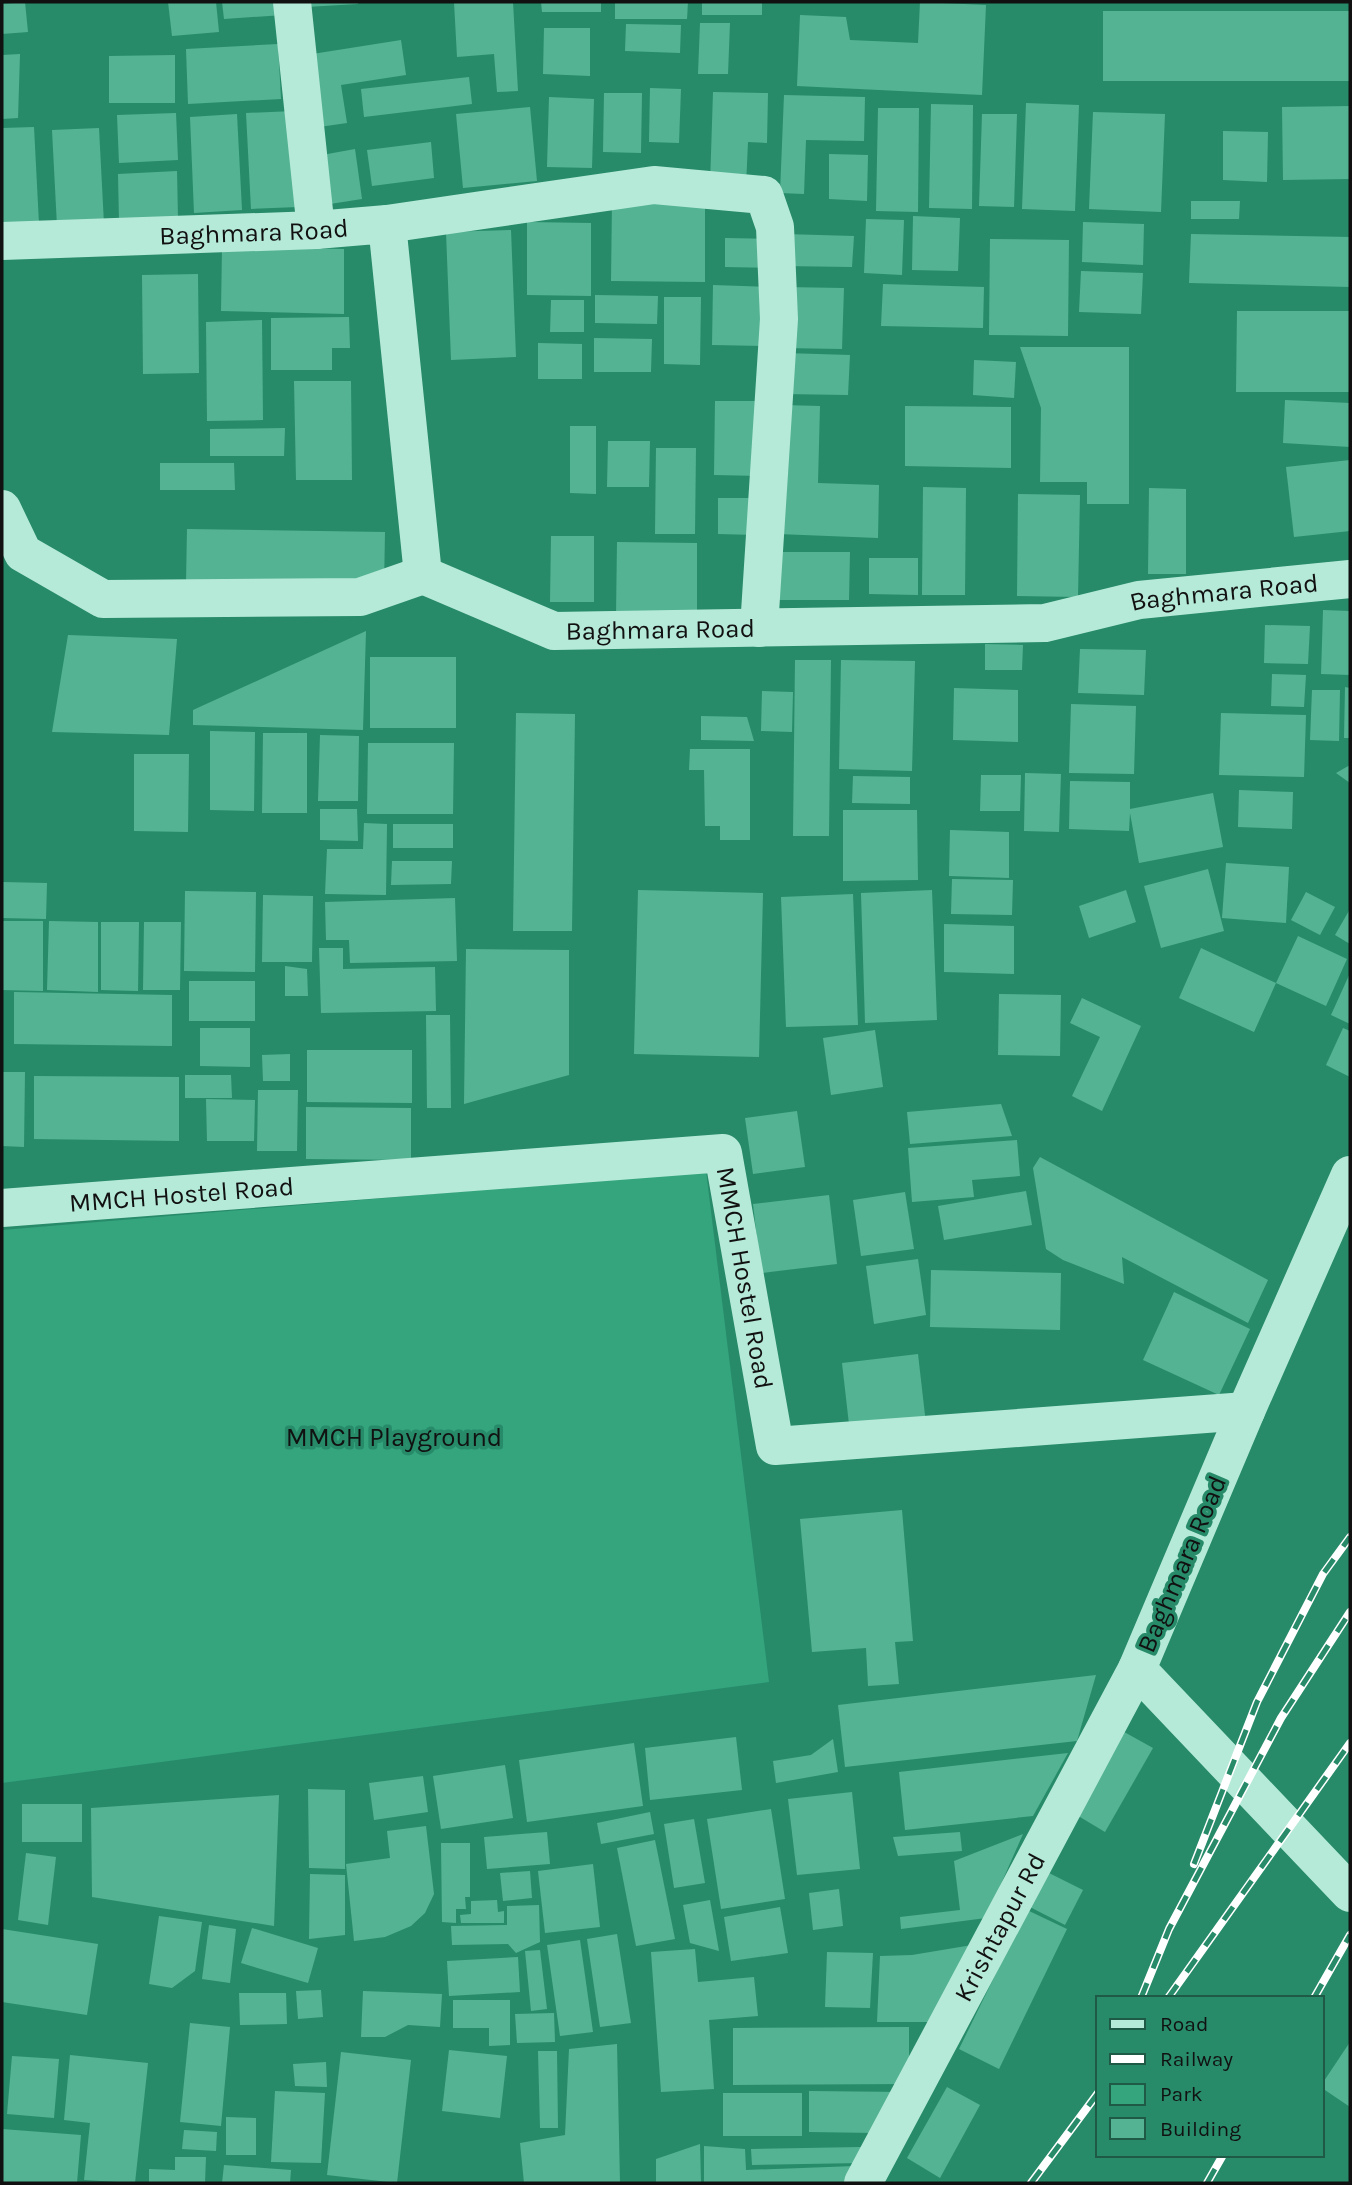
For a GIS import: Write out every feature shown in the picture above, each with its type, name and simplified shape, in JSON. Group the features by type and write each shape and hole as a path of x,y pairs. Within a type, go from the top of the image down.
{"street":[{"path":"292,2 316,230"},
{"path":"387,224 654,185 764,195 775,227 779,319 758,628"},
{"name":"Baghmara Road","path":"2,241 316,230 387,224 423,575 554,631 1045,623 1139,600 1350,579"},
{"path":"2,509 23,553 103,599 360,597 423,575"},
{"name":"MMCH Hostel Road","path":"2,1208 723,1153 775,1446 1246,1411"},
{"name":"Baghmara Road","path":"1350,1175 1137,1669 1350,1893"},
{"name":"Krishtapur Rd","path":"863,2183 1137,1669"}],"green space":[{"name":"MMCH Playground","path":"706,1171 769,1682 2,1783 2,1230"}],"building":[{"path":"25,2 28,32 2,34 2,4"},
{"path":"168,2 216,2 219,32 172,36"},
{"path":"222,2 283,2 284,15 224,19"},
{"path":"306,2 358,2 358,4 306,7"},
{"path":"454,2 513,2 518,91 497,92 494,54 457,57"},
{"path":"541,2 601,2 601,12 542,12"},
{"path":"615,2 688,2 687,19 615,19"},
{"path":"702,2 762,2 762,15 702,15"},
{"path":"920,2 986,5 982,95 797,86 800,15 846,17 850,40 918,43"},
{"path":"1103,11 1350,11 1350,81 1103,81"},
{"path":"700,23 730,23 728,74 698,74"},
{"path":"626,24 681,25 680,53 625,51"},
{"path":"544,28 590,28 590,76 543,74"},
{"path":"401,40 406,75 341,85 347,123 319,127 306,55"},
{"path":"278,44 281,99 188,104 186,49"},
{"path":"20,54 18,118 2,119 2,55"},
{"path":"175,55 175,103 109,103 109,56"},
{"path":"469,77 472,104 364,117 361,89"},
{"path":"650,88 681,89 679,143 649,142"},
{"path":"713,92 768,93 767,143 748,142 746,186 710,185"},
{"path":"604,93 642,93 641,153 603,152"},
{"path":"784,95 865,97 864,141 806,140 804,194 780,193"},
{"path":"549,97 594,99 592,168 547,167"},
{"path":"1026,103 1079,105 1075,211 1022,209"},
{"path":"931,104 973,105 972,209 929,208"},
{"path":"1350,106 1350,179 1283,180 1282,107"},
{"path":"530,107 537,181 463,188 456,114"},
{"path":"878,108 919,108 918,212 876,211"},
{"path":"294,111 298,207 251,209 246,113"},
{"path":"1093,112 1165,114 1161,212 1089,209"},
{"path":"176,113 178,160 119,163 117,115"},
{"path":"237,114 242,210 194,213 190,117"},
{"path":"982,114 1017,114 1014,207 979,206"},
{"path":"34,127 39,224 2,225 2,128"},
{"path":"99,128 104,224 57,226 52,130"},
{"path":"1223,131 1268,132 1267,182 1223,180"},
{"path":"431,142 434,178 372,186 367,150"},
{"path":"355,149 362,199 330,204 322,155"},
{"path":"829,154 868,155 867,201 829,199"},
{"path":"177,171 178,219 119,221 118,174"},
{"path":"1191,201 1240,201 1239,219 1191,219"},
{"path":"612,202 705,203 705,282 611,281"},
{"path":"913,216 960,218 958,271 912,270"},
{"path":"866,219 904,220 902,275 864,273"},
{"path":"527,222 591,223 591,296 527,295"},
{"path":"1083,222 1144,224 1143,265 1082,262"},
{"path":"511,230 516,357 451,360 446,232"},
{"path":"784,234 854,236 852,267 782,266"},
{"path":"1191,234 1350,237 1350,287 1189,283"},
{"path":"725,238 773,239 772,268 725,267"},
{"path":"990,239 1069,240 1068,336 989,335"},
{"path":"222,247 344,249 344,314 221,311"},
{"path":"1081,271 1143,273 1141,314 1079,312"},
{"path":"198,274 199,373 143,374 142,275"},
{"path":"883,284 984,287 983,328 881,326"},
{"path":"713,285 773,287 771,346 712,345"},
{"path":"784,287 844,288 842,349 783,348"},
{"path":"595,295 658,296 657,324 595,323"},
{"path":"664,297 701,297 700,365 664,364"},
{"path":"551,300 584,300 584,332 550,332"},
{"path":"1237,311 1350,311 1350,392 1236,392"},
{"path":"349,317 350,348 332,348 332,370 271,370 271,318"},
{"path":"262,320 263,420 207,421 206,322"},
{"path":"594,338 652,339 651,372 594,372"},
{"path":"538,343 582,344 582,379 538,379"},
{"path":"1020,347 1129,347 1129,504 1087,504 1087,482 1040,482 1041,408"},
{"path":"785,353 850,355 848,395 783,394"},
{"path":"974,360 1016,362 1014,398 973,395"},
{"path":"294,381 351,381 352,480 296,480"},
{"path":"1285,400 1350,403 1350,447 1283,443"},
{"path":"715,401 762,401 761,476 714,475"},
{"path":"782,405 820,406 818,483 879,485 878,538 778,534"},
{"path":"905,406 1011,407 1011,468 905,466"},
{"path":"570,426 596,426 596,494 570,493"},
{"path":"285,428 284,456 210,456 210,429"},
{"path":"608,441 650,441 649,487 607,487"},
{"path":"656,448 696,448 695,534 655,534"},
{"path":"1350,460 1350,531 1294,537 1286,467"},
{"path":"160,463 234,463 235,490 160,490"},
{"path":"923,487 966,488 965,595 922,595"},
{"path":"1149,488 1186,489 1186,574 1148,574"},
{"path":"1018,494 1080,495 1078,597 1017,596"},
{"path":"718,498 757,498 757,535 718,534"},
{"path":"187,529 385,532 384,586 186,583"},
{"path":"551,536 594,536 594,602 550,602"},
{"path":"617,542 697,543 697,617 616,616"},
{"path":"767,552 850,552 849,600 767,600"},
{"path":"869,558 918,558 918,595 869,594"},
{"path":"1323,610 1350,611 1350,675 1321,674"},
{"path":"1265,625 1310,626 1308,664 1264,663"},
{"path":"366,631 363,730 193,725 193,710"},
{"path":"68,635 177,639 169,735 52,732"},
{"path":"985,644 1023,645 1022,670 985,670"},
{"path":"1080,649 1146,650 1144,695 1078,693"},
{"path":"370,657 456,657 456,728 370,728"},
{"path":"795,660 831,660 829,836 793,836"},
{"path":"841,660 915,661 912,771 839,769"},
{"path":"1272,674 1306,675 1304,707 1271,706"},
{"path":"1345,687 1350,688 1350,738 1344,738"},
{"path":"954,688 1018,690 1018,742 953,740"},
{"path":"1312,690 1340,690 1339,741 1310,740"},
{"path":"762,691 793,692 792,732 761,731"},
{"path":"1071,704 1136,706 1134,774 1069,773"},
{"path":"516,713 575,714 572,931 513,931"},
{"path":"1221,713 1306,715 1304,777 1219,775"},
{"path":"701,716 747,717 754,741 701,740"},
{"path":"210,731 255,732 254,811 210,810"},
{"path":"263,733 307,733 307,813 262,813"},
{"path":"320,735 359,736 358,801 318,801"},
{"path":"368,743 454,743 453,814 367,814"},
{"path":"690,749 750,749 750,840 720,840 720,826 705,826 704,770 689,770"},
{"path":"134,754 189,754 188,832 134,831"},
{"path":"1350,765 1350,783 1336,773"},
{"path":"1025,773 1061,774 1059,832 1024,831"},
{"path":"981,775 1021,775 1020,811 980,811"},
{"path":"853,776 910,777 910,804 852,803"},
{"path":"1070,781 1130,782 1130,809 1213,793 1223,847 1139,863 1130,813 1129,831 1069,829"},
{"path":"1239,790 1293,792 1292,829 1238,827"},
{"path":"320,809 357,809 358,841 320,840"},
{"path":"843,810 917,810 918,880 843,881"},
{"path":"364,823 387,824 386,895 325,894 327,849 363,849"},
{"path":"393,824 453,824 453,848 393,848"},
{"path":"950,830 1009,832 1009,878 949,876"},
{"path":"392,861 452,861 451,884 391,885"},
{"path":"1226,863 1289,867 1286,923 1222,918"},
{"path":"1208,869 1224,931 1161,948 1144,886"},
{"path":"952,879 1013,880 1012,915 951,914"},
{"path":"2,882 47,883 46,919 2,918"},
{"path":"638,890 763,893 759,1057 634,1054"},
{"path":"932,890 937,1020 865,1023 861,893"},
{"path":"1126,890 1136,922 1089,938 1079,906"},
{"path":"185,891 256,892 255,972 184,971"},
{"path":"1306,892 1335,907 1320,935 1291,920"},
{"path":"853,894 858,1025 786,1027 781,897"},
{"path":"263,895 313,896 312,962 262,962"},
{"path":"455,898 457,961 350,963 349,940 326,940 325,902"},
{"path":"1350,909 1350,944 1335,935"},
{"path":"2,921 43,921 43,991 2,990"},
{"path":"49,921 98,922 98,992 47,990"},
{"path":"101,922 139,922 138,991 101,990"},
{"path":"144,922 181,922 180,990 143,990"},
{"path":"944,924 1014,926 1014,974 944,972"},
{"path":"1298,936 1347,959 1326,1006 1276,983"},
{"path":"319,948 343,948 343,969 435,967 436,1011 321,1013"},
{"path":"1201,948 1276,983 1254,1032 1179,998"},
{"path":"466,949 569,950 569,1075 464,1104"},
{"path":"285,966 307,969 308,996 285,996"},
{"path":"1350,973 1350,1024 1331,1015"},
{"path":"189,981 255,981 255,1021 189,1021"},
{"path":"14,992 172,995 172,1046 14,1044"},
{"path":"999,994 1061,995 1060,1056 998,1055"},
{"path":"1082,998 1141,1026 1102,1111 1072,1096 1100,1037 1070,1023"},
{"path":"426,1015 450,1015 451,1108 427,1108"},
{"path":"200,1028 250,1028 250,1067 200,1066"},
{"path":"1343,1028 1350,1031 1350,1077 1326,1065"},
{"path":"875,1030 883,1087 831,1095 823,1038"},
{"path":"307,1050 412,1050 412,1103 307,1102"},
{"path":"290,1054 290,1081 263,1081 262,1055"},
{"path":"2,1072 25,1072 24,1147 2,1146"},
{"path":"185,1075 231,1075 232,1098 185,1098"},
{"path":"34,1076 179,1077 179,1141 34,1139"},
{"path":"258,1090 298,1090 297,1151 257,1151"},
{"path":"206,1099 255,1100 254,1141 207,1141"},
{"path":"1001,1104 1012,1136 910,1144 907,1112"},
{"path":"306,1107 411,1108 411,1160 306,1159"},
{"path":"797,1111 805,1167 753,1174 745,1118"},
{"path":"1017,1140 1020,1176 972,1180 974,1197 912,1202 908,1148"},
{"path":"1040,1157 1268,1280 1248,1323 1122,1257 1124,1284 1063,1260 1046,1249 1033,1168"},
{"path":"1026,1191 1032,1225 944,1240 938,1206"},
{"path":"905,1192 914,1249 861,1256 853,1200"},
{"path":"829,1195 837,1264 761,1273 753,1204"},
{"path":"918,1259 926,1315 874,1324 866,1266"},
{"path":"931,1270 1061,1273 1060,1330 930,1327"},
{"path":"1174,1292 1250,1329 1219,1395 1143,1360"},
{"path":"918,1354 926,1424 850,1433 842,1363"},
{"path":"902,1510 913,1641 895,1642 899,1684 868,1686 866,1648 812,1652 800,1519"},
{"path":"1096,1675 1077,1741 845,1767 838,1705"},
{"path":"1117,1728 1153,1748 1105,1832 1070,1811"},
{"path":"736,1737 742,1790 650,1800 645,1748"},
{"path":"833,1739 838,1772 776,1783 773,1761 811,1755"},
{"path":"634,1743 643,1806 527,1822 519,1760"},
{"path":"1068,1753 1033,1816 905,1830 899,1772"},
{"path":"505,1765 513,1818 441,1829 433,1776"},
{"path":"423,1776 428,1812 374,1820 369,1783"},
{"path":"308,1789 345,1790 345,1869 309,1868"},
{"path":"852,1792 860,1869 797,1875 788,1799"},
{"path":"279,1795 274,1926 92,1897 91,1808"},
{"path":"22,1804 82,1804 82,1842 22,1842"},
{"path":"771,1809 785,1899 721,1909 707,1819"},
{"path":"650,1812 654,1834 601,1844 597,1823"},
{"path":"694,1819 705,1883 674,1888 664,1824"},
{"path":"426,1826 434,1894 425,1913 411,1926 385,1937 354,1941 346,1864 390,1858 387,1831"},
{"path":"547,1832 550,1864 487,1869 484,1837"},
{"path":"960,1832 962,1851 898,1856 893,1837"},
{"path":"1023,1834 986,1918 901,1929 900,1917 960,1910 954,1861"},
{"path":"655,1840 675,1939 636,1946 617,1848"},
{"path":"441,1843 470,1843 470,1897 465,1897 466,1909 456,1909 456,1923 442,1922"},
{"path":"26,1853 56,1857 48,1925 18,1920"},
{"path":"593,1864 600,1927 545,1933 538,1871"},
{"path":"530,1871 532,1898 503,1901 500,1873"},
{"path":"1045,1871 1083,1890 1065,1925 1028,1906"},
{"path":"310,1874 345,1875 345,1935 309,1939"},
{"path":"839,1889 843,1926 813,1930 809,1893"},
{"path":"497,1900 498,1912 504,1911 504,1923 461,1923 460,1915 471,1914 471,1901"},
{"path":"710,1900 719,1951 690,1943 683,1905"},
{"path":"539,1905 540,1942 516,1953 508,1944 452,1945 451,1926 507,1925 507,1906"},
{"path":"780,1907 788,1953 731,1961 724,1917"},
{"path":"1027,1910 1067,1929 999,2069 959,2049"},
{"path":"159,1916 202,1922 195,1971 172,1988 149,1984"},
{"path":"209,1925 236,1929 230,1983 202,1979"},
{"path":"252,1928 318,1948 308,1983 241,1963"},
{"path":"2,1929 98,1944 87,2015 2,2002"},
{"path":"617,1934 631,2023 600,2027 587,1939"},
{"path":"580,1940 593,2032 560,2036 547,1945"},
{"path":"972,1945 933,2022 877,2022 880,1956 912,1955"},
{"path":"695,1949 698,1982 754,1977 758,2016 709,2020 714,2089 661,2092 651,1952"},
{"path":"540,1950 547,2009 531,2011 525,1951"},
{"path":"827,1952 873,1953 870,2008 825,2007"},
{"path":"518,1957 520,1992 449,1996 447,1961"},
{"path":"321,1990 323,2017 298,2019 296,1991"},
{"path":"363,1991 442,1994 440,2027 408,2025 385,2037 361,2037"},
{"path":"239,1993 286,1993 287,2024 240,2025"},
{"path":"453,2000 510,2000 510,2045 489,2046 489,2028 453,2028"},
{"path":"554,2013 555,2042 517,2043 515,2014"},
{"path":"190,2023 230,2027 221,2126 180,2122"},
{"path":"909,2027 909,2084 733,2085 733,2028"},
{"path":"1350,2042 1350,2107 1324,2089 1324,2081"},
{"path":"617,2044 620,2183 524,2183 520,2143 565,2135 569,2049"},
{"path":"449,2050 507,2056 500,2118 442,2111"},
{"path":"538,2051 557,2051 558,2128 540,2128"},
{"path":"341,2052 411,2060 397,2183 327,2175"},
{"path":"70,2055 148,2063 135,2183 84,2180 90,2123 64,2120"},
{"path":"12,2056 59,2059 54,2118 7,2114"},
{"path":"326,2062 327,2087 295,2086 293,2064"},
{"path":"947,2087 980,2105 940,2178 907,2158"},
{"path":"275,2091 325,2093 321,2163 271,2162"},
{"path":"809,2091 903,2092 876,2133 809,2132"},
{"path":"723,2093 802,2093 802,2136 723,2136"},
{"path":"226,2117 256,2118 256,2155 226,2155"},
{"path":"2,2129 81,2135 77,2183 2,2183"},
{"path":"184,2130 217,2132 216,2151 182,2149"},
{"path":"700,2144 701,2183 656,2183 656,2159"},
{"path":"704,2146 745,2149 746,2170 855,2166 854,2183 704,2183"},
{"path":"861,2147 861,2163 752,2165 751,2149"},
{"path":"175,2157 206,2157 205,2183 149,2183 149,2169 175,2170"},
{"path":"224,2165 291,2170 290,2183 222,2183"}],"railway":[{"path":"1194,1864 1257,1702 1323,1574 1350,1537"},
{"path":"1142,1996 1169,1929 1281,1718 1350,1612"},
{"path":"1169,1996 1350,1743"},
{"path":"1315,1996 1350,1935"},
{"path":"1031,2183 1096,2096"},
{"path":"1207,2183 1222,2157"}]}
